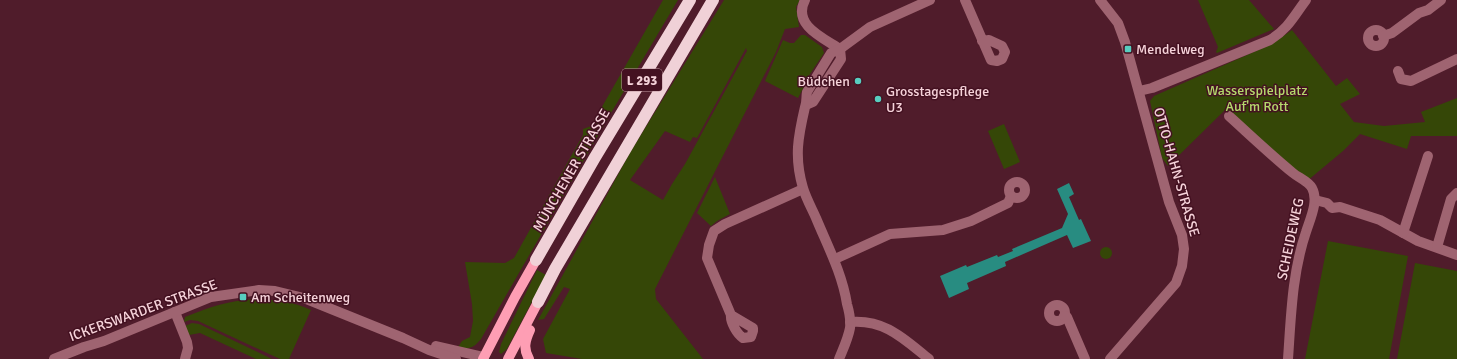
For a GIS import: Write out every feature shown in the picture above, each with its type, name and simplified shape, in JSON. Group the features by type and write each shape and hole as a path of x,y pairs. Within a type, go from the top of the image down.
{"highway":[{"name":"MÜNCHENER STRASSE","path":"536,260 594,159 690,0"},
{"name":"L 293","path":"538,302 555,269 713,0"}],"main road":[{"name":"MÜNCHENER STRASSE","path":"486,358 515,297 536,260"},
{"name":"L 293","path":"508,359 538,302"},
{"path":"529,359 526,352 525,343 537,314 538,302"}],"street":[{"path":"805,0 802,6 802,15 808,28 840,49"},
{"path":"840,49 870,27 930,0"},
{"path":"965,0 982,41"},
{"name":"OTTO-HAHN-STRASSE","path":"1100,0 1111,12 1121,30 1139,91 1168,202 1182,236 1184,249 1183,259 1176,283 1110,359"},
{"path":"1139,91 1152,88 1270,40 1290,24 1305,0"},
{"path":"1384,36 1392,33 1419,13 1428,10 1441,0"},
{"path":"839,359 847,341 850,322 846,295 835,259 803,189 798,165 797,145 800,126 806,105 813,102 841,59 840,49"},
{"path":"1398,71 1401,79 1411,81 1457,59"},
{"name":"SCHEIDEWEG","path":"1229,116 1295,175 1310,185 1314,192 1315,200 1313,209 1302,241 1296,270 1288,359"},
{"path":"1403,233 1428,156"},
{"path":"731,315 707,258 709,245 714,231 725,224 803,189"},
{"path":"1437,247 1451,199 1457,193"},
{"path":"835,259 890,234 943,230 971,221 1008,203 1011,196"},
{"path":"1315,200 1327,203 1332,208 1340,207 1380,220 1418,241 1457,254"},
{"name":"ICKERSWARDER STRASSE","path":"54,359 104,341 211,297 259,290 275,291 304,298 429,350 456,359"},
{"path":"175,312 187,342 188,348 185,359"},
{"path":"1064,316 1067,318 1085,359"},
{"path":"850,322 868,322 884,326 896,332 929,359"},
{"name":"ICKERSWARDER STRASSE","path":"403,338 486,358"}],"green space":[{"path":"663,0 678,0 481,339 471,348 458,347 462,341 470,337 473,321 472,304 465,262 505,263 514,258 583,135 583,129 591,126"},
{"path":"724,0 800,0 796,7 799,27 785,29 776,52 655,289 656,299 703,359 582,359 546,353 543,339 570,289 564,287 544,319 538,320 631,151","holes":["746,48 747,51 685,164 663,200 630,180 665,131 690,142 693,137 697,138"]},
{"path":"1198,0 1249,0 1274,29 1217,53 1218,47"},
{"name":"Wasserspielplatz Auf'm Rott","path":"1292,30 1336,86 1347,78 1360,94 1340,104 1354,122 1384,126 1425,122 1421,112 1457,98 1457,136 1411,136 1407,149 1360,134 1343,151 1307,181 1295,173 1228,110 1225,110 1168,166 1162,158 1150,101 1154,96 1272,44"},
{"path":"801,35 805,35 822,47 824,53 808,77 798,98 765,81 783,40 794,43"},
{"path":"1004,124 1020,162 1004,169 988,131"},
{"path":"715,177 730,214 711,226 697,213"},
{"path":"1328,241 1408,256 1389,359 1305,359"},
{"path":"1106,247 1110,249 1112,253 1110,257 1106,259 1102,257 1100,253 1102,249"},
{"path":"1415,263 1457,271 1457,359 1397,359"},
{"path":"537,270 546,275 507,349 501,354 499,352 501,344"},
{"path":"258,299 285,302 311,310 289,359 280,359 198,321 190,320 184,322 185,317 212,307 229,302"},
{"path":"192,323 199,324 272,359 256,359 200,333 189,335 185,326"}],"shaded area":[{"path":"1069,183 1074,194 1069,197 1079,220 1081,219 1091,241 1073,248 1067,235 1005,262 1006,266 967,283 969,289 949,298 940,276 966,265 967,267 997,255 998,257 1013,251 1012,249 1062,228 1068,214 1057,189"}],"place":[{"name":"Mendelweg","path":"1128,49"},
{"name":"Büdchen","path":"858,81"},
{"name":"Grosstagespflege U3","path":"878,99"},
{"name":"Am Scheitenweg","path":"243,297"}]}
